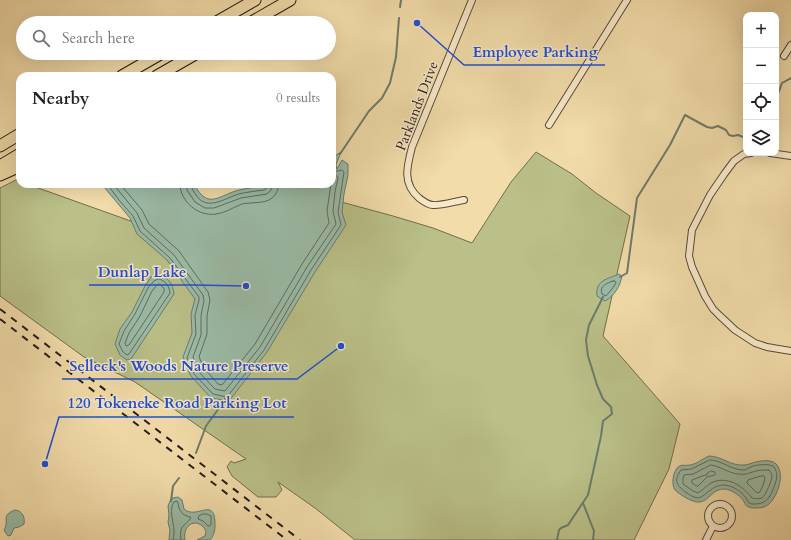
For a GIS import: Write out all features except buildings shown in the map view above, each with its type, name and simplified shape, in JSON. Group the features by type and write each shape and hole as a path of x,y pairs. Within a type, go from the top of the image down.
{"highway":[{"path":"227,16 255,0"},
{"path":"262,16 290,0"},
{"path":"129,72 150,60"},
{"path":"164,72 186,60"},
{"path":"0,146 16,136"},
{"path":"0,166 16,156"},
{"path":"0,175 16,168"}],"street":[{"name":"Parklands Drive","path":"464,200 434,206 416,196 410,188 407,176 408,161 412,147 472,0"},
{"path":"549,125 627,0"},
{"path":"784,56 791,45"},
{"path":"779,154 791,156"},
{"path":"743,155 734,161 710,195 692,230 689,256 692,267 705,296 713,309 735,330 755,343 767,347 791,351"},
{"path":"706,540 713,526"}],"green space":[{"path":"536,152 572,174 596,193 630,216 603,336 680,424 669,469 634,540 355,540 315,508 278,482 282,490 276,497 258,497 232,476 227,467 231,461 234,463 246,459 135,382 84,357 0,296 0,188 16,180 16,188 38,188 226,255 312,194 433,228 472,243 511,182"}],"water":[{"path":"341,152 336,165 336,155"},
{"path":"342,160 348,164 348,175 342,212 346,225 315,272 267,352 229,401 211,398 191,376 183,357 192,333 191,314 195,299 167,260 137,234 130,218 105,188 196,188 204,197 209,199 214,199 239,190 252,188 336,188 336,165 337,169"},
{"path":"619,274 622,276 620,284 611,297 605,301 597,296 600,283"},
{"path":"159,275 170,282 173,287 174,294 131,359 127,360 120,355 115,344 120,329 132,312 151,277"},
{"path":"709,456 739,465 764,461 773,462 778,467 780,472 780,484 778,490 767,505 764,507 752,508 747,506 743,500 733,492 725,489 717,491 705,500 699,502 690,500 675,490 673,478 679,466 697,463"},
{"path":"178,497 182,500 184,509 189,512 208,510 214,515 214,534 210,540 197,540 205,536 206,531 203,526 195,523 188,526 185,534 185,540 169,540 170,530 168,522 168,506 171,499"},
{"path":"15,510 23,515 24,524 14,528 11,535 8,536 4,530 6,527 7,516 10,512"}],"waterway":[{"path":"400,7 401,0"},
{"path":"340,154 369,111 382,98 390,83 396,57 399,18"},
{"path":"779,91 782,83 791,78"},
{"path":"620,277 627,273 637,198 670,145 685,115 707,127 712,128 718,126 726,130 729,135 743,137"},
{"path":"557,540 559,530 568,525 588,495 603,421 612,414 611,407 603,399 597,385 588,356 586,340 589,325 603,297"},
{"path":"196,453 206,426 225,398"},
{"path":"171,501 173,486 179,478"},
{"path":"583,503 594,531 593,540"}],"railway":[{"path":"0,309 300,540"},
{"path":"0,319 287,540"}],"place":[{"name":"Employee Parking","path":"417,23"},
{"name":"Dunlap Lake","path":"246,286"},
{"name":"Selleck's Woods Nature Preserve","path":"341,346"},
{"name":"120 Tokeneke Road Parking Lot","path":"45,464"}]}
